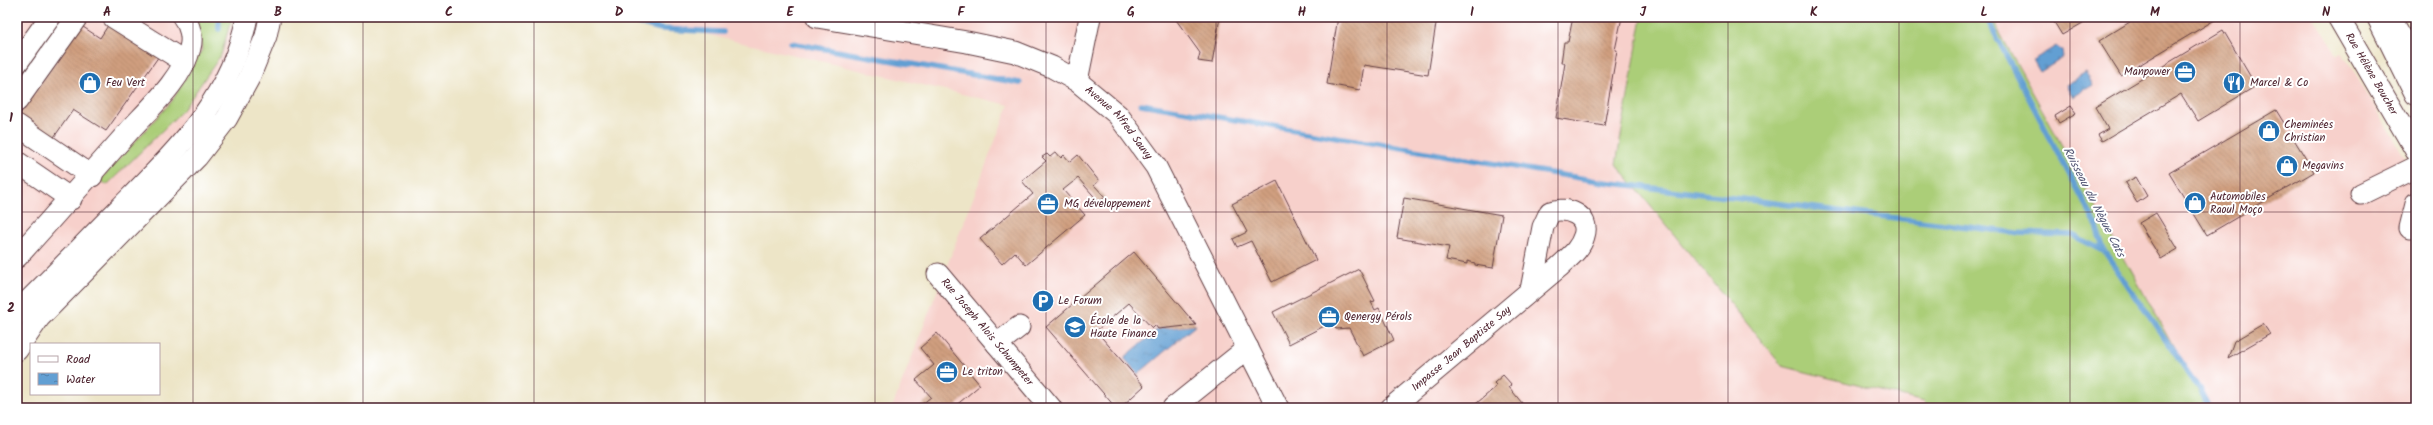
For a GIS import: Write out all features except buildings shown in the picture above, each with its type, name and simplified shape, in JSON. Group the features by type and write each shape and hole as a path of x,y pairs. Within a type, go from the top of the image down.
{"main road":[{"path":"2378,17 2416,94"},
{"path":"2389,17 2416,63"}],"street":[{"path":"17,63 50,17"},
{"path":"17,101 77,17"},
{"path":"113,17 185,62"},
{"path":"17,257 92,176 173,81 185,62 190,48 191,36 187,22 183,17"},
{"path":"17,315 23,306 181,146 211,106 229,74 247,17"},
{"path":"17,350 39,318 197,158 210,141 227,118 249,78 266,36 270,17"},
{"name":"Avenue Alfred Sauvy","path":"816,17 967,42 1015,52 1052,67 1077,81 1118,115 1156,167 1278,408"},
{"path":"1077,81 1090,17"},
{"name":"Rue Hélène Boucher","path":"2338,17 2416,151"},
{"path":"17,125 92,176"},
{"path":"17,162 71,199"},
{"path":"2361,194 2416,167"},
{"path":"2410,228 2416,204"},
{"name":"Rue Joseph Alois Schumpeter","path":"938,274 1051,408"},
{"name":"Impasse Jean Baptiste Say","path":"1391,408 1531,290"},
{"path":"997,344 1019,327"},
{"path":"1173,408 1248,348"}],"shaded area":[{"path":"17,17 223,17 240,36 203,114 17,307"},
{"path":"631,17 1642,17 1616,164 1924,402 1928,408 892,408 1009,105"},
{"path":"1991,17 2313,17 2337,55 2342,52 2416,176 2416,408 2207,408"}],"green space":[{"path":"194,17 232,17 221,55 183,110 107,185 100,180 172,101 202,50 197,21"},
{"path":"1642,17 1991,17 2207,408 1928,408 1924,402 1782,366 1616,164"}],"water":[{"path":"2056,46 2062,51 2063,58 2040,72 2033,60"},
{"path":"2086,73 2093,85 2073,97 2066,85"},
{"path":"1196,325 1138,374 1124,358 1158,329"}],"waterway":[{"path":"219,17 219,29"},
{"path":"287,18 295,17"},
{"path":"615,17 661,29 723,32"},
{"name":"Ruisseau du Nègue Cats","path":"1986,17 2095,223 2104,251 2200,390 2209,408"},
{"path":"791,43 1020,83"},
{"path":"1141,104 1604,182 2017,233 2072,235 2104,251"}],"place":[{"name":"Manpower","path":"2185,72"},
{"name":"Feu Vert","path":"90,83"},
{"name":"Marcel & Co","path":"2234,83"},
{"name":"Cheminées Christian","path":"2269,131"},
{"name":"Megavins","path":"2287,166"},
{"name":"Automobiles Raoul Moço","path":"2195,203"},
{"name":"MG développement","path":"1048,204"},
{"name":"Le Forum","path":"1043,301"},
{"name":"Qenergy Pérols","path":"1329,317"},
{"name":"École de la Haute Finance","path":"1075,327"},
{"name":"Le triton","path":"947,372"}]}
